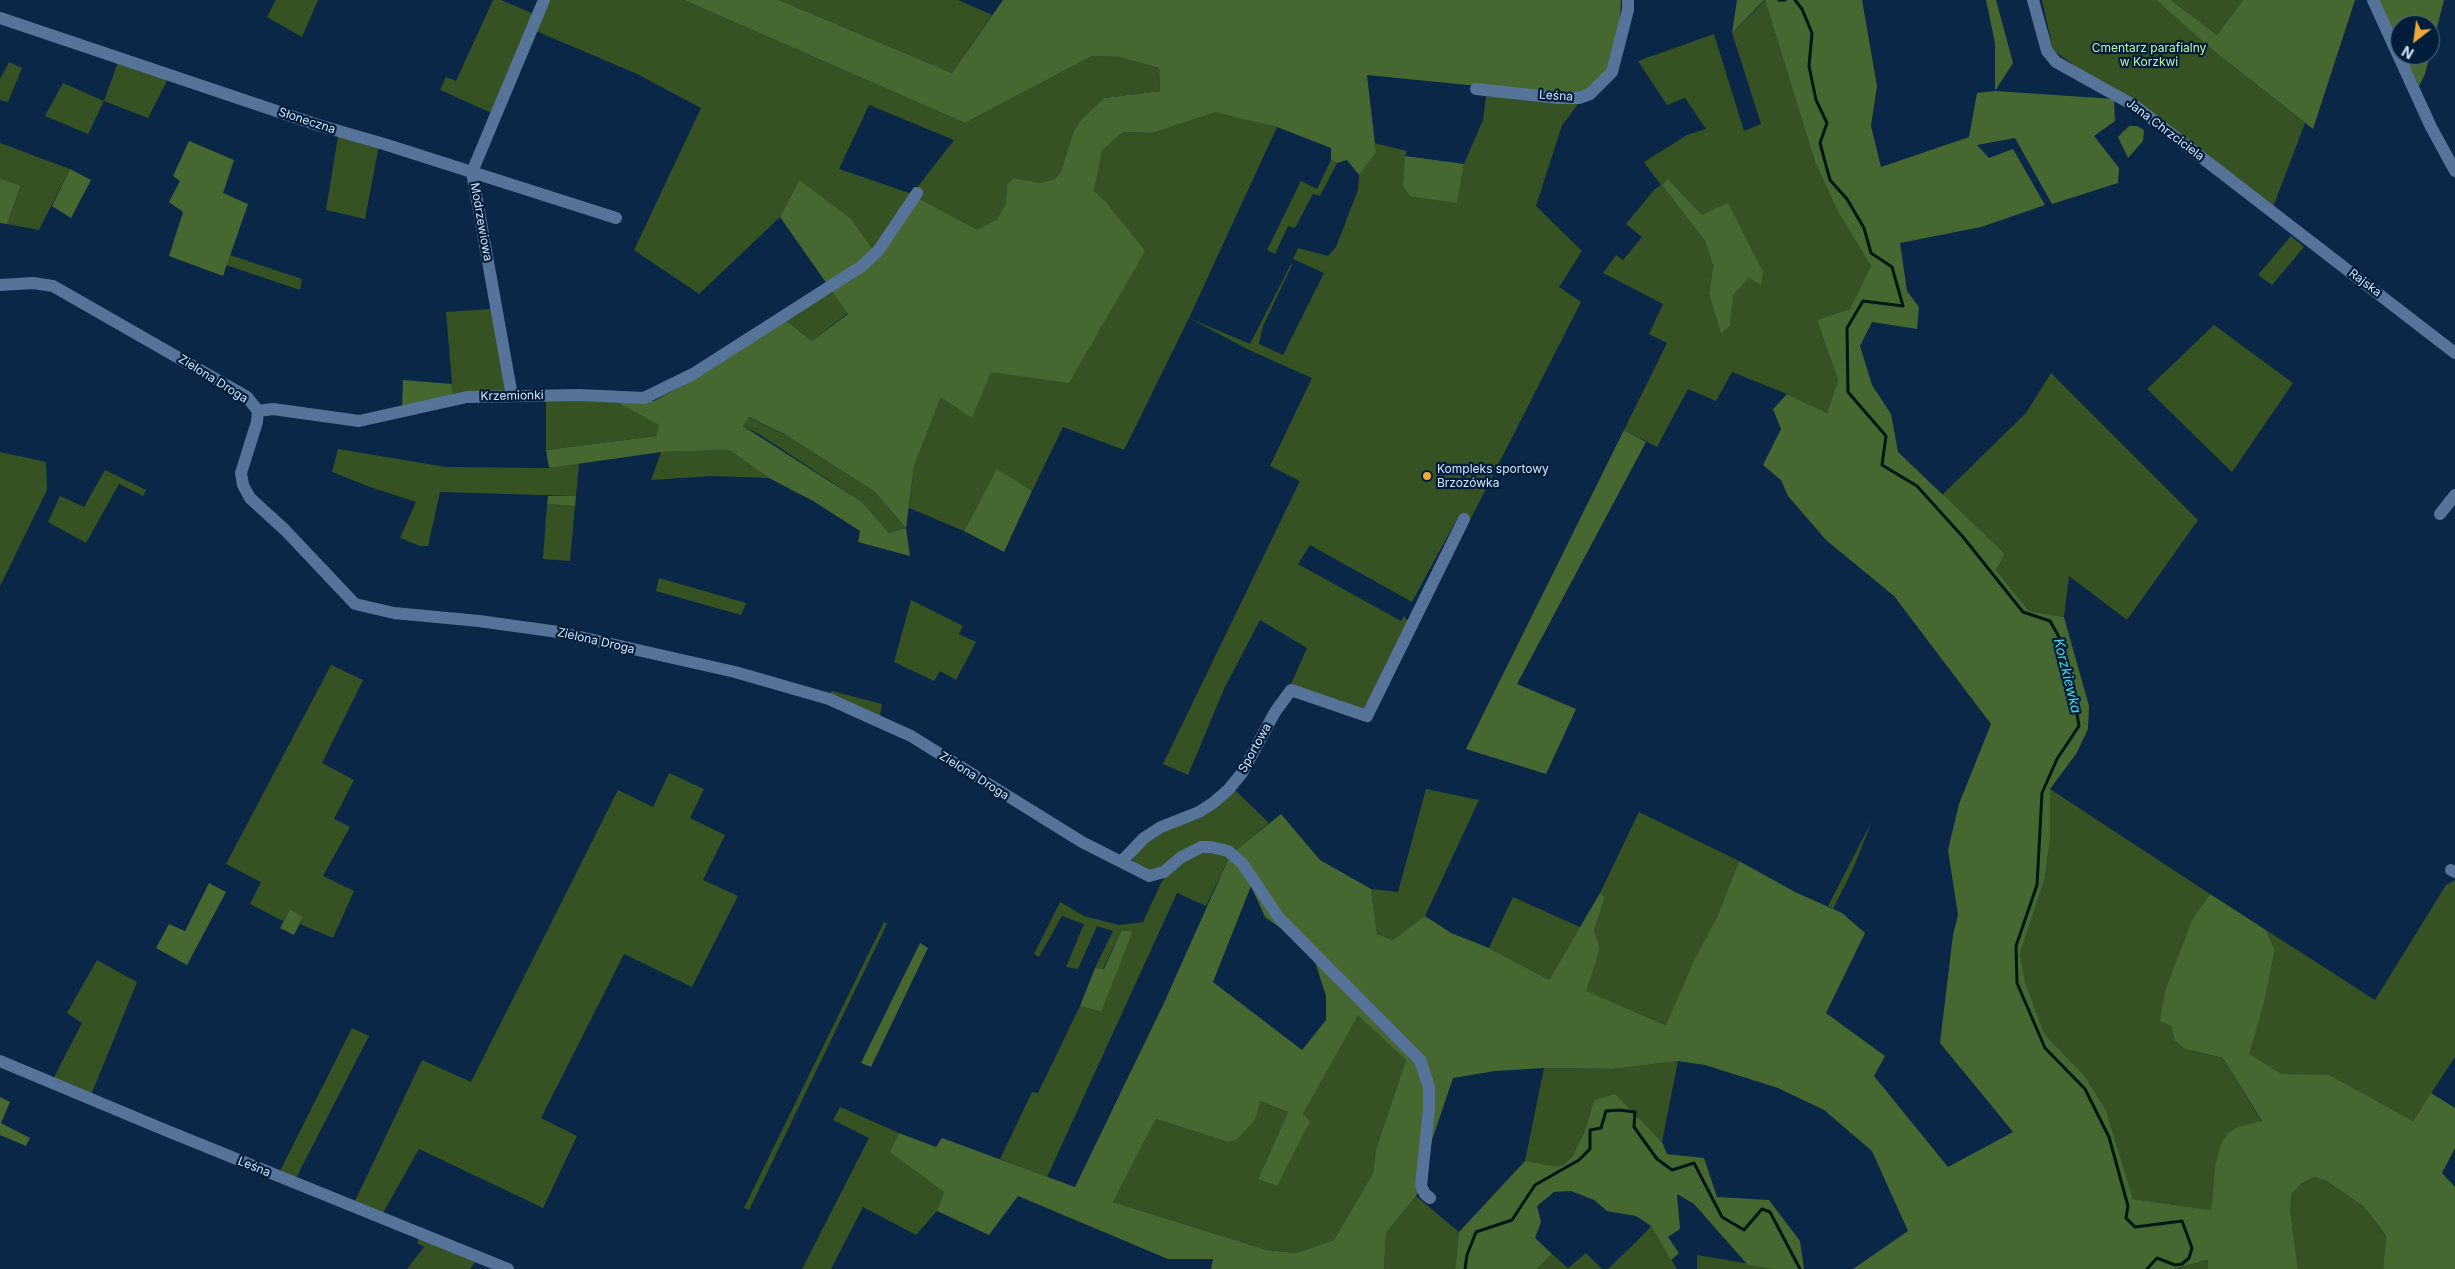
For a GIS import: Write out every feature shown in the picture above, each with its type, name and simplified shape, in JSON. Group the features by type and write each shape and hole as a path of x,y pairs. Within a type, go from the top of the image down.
{"street":[{"name":"Modrzewiowa","path":"512,396 472,172 544,0"},
{"name":"Leśna","path":"1476,89 1559,98 1579,98 1590,94 1612,72 1628,10 1628,0"},
{"name":"Jana Chrzciciela","path":"2033,0 2047,52 2056,62 2135,106 2274,213"},
{"path":"2373,0 2431,128 2455,171"},
{"name":"Słoneczna","path":"0,18 318,125 384,144 616,218"},
{"name":"Krzemionki","path":"258,411 273,408 358,421 467,397 579,395 644,398 693,374 862,266 878,251 917,193"},
{"name":"Rajska","path":"2274,213 2455,353"},
{"name":"Zielona Droga","path":"0,285 33,283 53,286 246,397 258,411 258,422 241,473 246,492 355,604 394,613 479,621 558,632 735,672 829,699 911,736 1082,842 1149,876 1164,872 1180,858 1201,847 1228,851 1242,863 1279,918 1420,1060 1428,1087 1429,1109 1422,1186 1430,1198"},
{"path":"2440,514 2455,494"},
{"name":"Sportowa","path":"1122,861 1144,838 1160,827 1199,812 1228,790 1242,773 1275,712 1291,690 1367,716 1464,519"},
{"name":"Leśna","path":"0,1061 262,1170 508,1269"}],"green space":[{"path":"276,0 318,0 302,37 267,17"},
{"path":"493,0 501,0 534,14 494,114 440,90 446,77 456,81"},
{"path":"549,0 684,0 965,123 1092,56 1119,57 1159,68 1160,91 1104,98 1080,121 1073,133 1061,171 1055,179 1041,183 1014,178 1007,184 1006,203 997,219 977,230 878,257 799,180 780,217 699,294 634,250 701,108 637,74 536,31","holes":["869,105 954,140 912,194 839,169"]},
{"path":"684,0 779,0 952,73 1003,0 1621,0 1620,19 1612,59 1604,75 1586,93 1559,94 1367,75 1376,153 1359,175 1347,160 1337,163 1331,160 1331,148 1277,127 1215,112 1152,133 1123,132 1102,150 1094,191 1105,201 1145,251 1069,383 991,372 972,418 941,397 914,466 906,528 910,556 858,542 860,531 813,501 769,478 729,450 661,452 549,468 546,450 656,436 659,425 611,399 654,401 682,386 785,320 812,341 848,314 780,217 799,180 851,219 878,257 919,199 977,230 997,219 1006,203 1007,184 1014,178 1041,183 1055,179 1061,171 1073,133 1080,121 1104,98 1160,91 1159,68 1119,57 1092,56 965,123","holes":["749,417 784,434 874,491 906,528 889,533 862,502 743,426"]},
{"path":"779,0 958,0 992,15 952,73"},
{"path":"1737,0 1764,0 1732,33"},
{"path":"1765,0 1815,162 1838,212 1871,266 1850,309 1817,320 1838,380 1827,413 1787,394 1732,372 1716,401 1688,389 1657,447 1624,430 1667,343 1649,334 1663,304 1603,273 1616,255 1623,260 1642,237 1626,224 1654,190 1661,185 1644,162 1687,135 1706,129 1685,98 1667,105 1638,61 1714,34 1744,131 1761,124 1732,33","holes":["1669,180 1702,215 1749,278 1732,295 1730,326 1721,334 1709,294 1713,266 1705,241 1662,185"]},
{"path":"1765,0 1862,0 1877,86 1871,126 1881,167 1969,137 1977,93 1995,91 2114,99 2115,121 2094,136 2119,168 2118,183 2052,204 2015,138 1977,145 1989,158 2013,149 2045,205 1981,227 1900,243 1907,291 1919,307 1917,329 1872,322 1860,346 1872,385 1891,414 1898,452 2005,554 1996,570 2029,611 2064,617 2089,706 2088,729 2076,754 2050,789 2050,839 2045,878 2020,953 2025,982 2045,1035 2084,1075 2106,1110 2133,1199 2211,1210 2215,1167 2221,1144 2228,1133 2238,1127 2262,1121 2223,1058 2185,1049 2175,1041 2171,1026 2160,1021 2165,991 2193,918 2210,894 2266,930 2275,950 2264,1003 2249,1054 2282,1074 2329,1075 2413,1121 2431,1093 2455,1108 2455,1148 2442,1173 2455,1187 2455,1269 2383,1269 2386,1236 2364,1207 2325,1180 2314,1177 2301,1184 2292,1193 2290,1209 2298,1269 2208,1269 2208,1260 2173,1269 1853,1269 1908,1231 1872,1151 1824,1110 1778,1088 1705,1065 1678,1061 1613,1069 1544,1068 1495,1071 1453,1078 1432,1140 1424,1183 1386,1233 1384,1269 1211,1269 1213,1259 1168,1259 1018,1196 989,1235 937,1211 944,1192 890,1152 899,1133 936,1147 942,1138 1075,1187 1164,1003 1230,855 1281,814 1320,860 1371,889 1377,934 1393,940 1425,916 1451,933 1489,948 1549,980 1600,893 1605,897 1594,930 1600,949 1586,991 1666,1025 1693,963 1717,917 1739,861 1795,892 1842,913 1865,933 1826,1013 1885,1056 1874,1076 1948,1167 2013,1132 1940,1043 1953,935 1958,915 1948,850 1959,804 1991,724 1894,596 1826,540 1788,496 1781,480 1763,465 1781,429 1773,409 1787,394 1827,413 1838,380 1817,320 1850,309 1871,266 1838,212 1815,162","holes":["1251,886 1265,917 1301,943 1315,962 1326,996 1326,1020 1302,1050 1213,982","1358,1015 1406,1060 1376,1149 1373,1173 1334,1240 1296,1253 1267,1250 1113,1202 1156,1119 1228,1142 1237,1139 1255,1120 1260,1101 1288,1112 1258,1179 1277,1186 1310,1121 1303,1114"]},
{"path":"1986,0 1996,0 2013,63 1995,91 1995,43"},
{"name":"Cmentarz parafialny w Korzkwi","path":"2042,0 2156,0 2210,48 2305,123 2273,207 2053,50"},
{"path":"2156,0 2171,0 2217,35 2243,0 2355,0 2313,129 2210,48"},
{"path":"2171,0 2243,0 2217,35"},
{"path":"2378,0 2444,0 2440,16 2390,15 2390,25"},
{"path":"9,62 22,68 8,102 0,100 0,79"},
{"path":"118,62 168,79 148,118 104,101"},
{"path":"2409,65 2427,65 2419,86"},
{"path":"63,83 104,101 88,134 45,116"},
{"path":"1486,96 1579,103 1562,125 1536,206 1582,251 1559,287 1581,302 1469,522 1458,517 1412,602 1310,545 1298,564 1401,621 1404,616 1408,621 1365,710 1291,684 1307,648 1260,620 1224,689 1188,775 1163,764 1300,481 1270,466 1312,378 1249,350 1189,318 1250,344 1291,264 1263,326 1259,344 1283,355 1324,273 1293,259 1298,248 1328,256 1336,247 1358,190 1359,175 1376,153 1374,143 1407,151 1405,156 1457,203 1464,164 1483,120"},
{"path":"1215,111 1277,127 1189,318 1124,450 1063,427 1032,491 997,470 964,531 909,508 914,466 941,397 991,372 1105,202 1094,191 1101,149 1123,132 1152,133"},
{"path":"2129,126 2137,126 2144,130 2143,141 2128,158 2118,137"},
{"path":"338,136 379,145 365,219 326,210"},
{"path":"189,141 234,160 223,193 248,204 223,276 169,256 183,212 169,202 180,181 173,176"},
{"path":"0,143 70,169 39,230 7,224 21,187 0,180"},
{"path":"1405,156 1464,164 1457,203 1410,196 1403,185"},
{"path":"1331,160 1337,163 1320,196 1313,194 1295,228 1288,226 1275,254 1267,250 1301,181 1317,189"},
{"path":"70,169 91,180 71,218 52,206"},
{"path":"0,179 21,186 7,224 0,223"},
{"path":"1668,179 1702,215 1728,203 1763,272 1761,285 1749,278 1733,295 1730,326 1721,334 1709,294 1713,266 1705,241 1662,185"},
{"path":"2291,236 2304,247 2272,285 2258,275"},
{"path":"230,255 302,279 300,290 226,265"},
{"path":"833,292 848,313 812,341 785,320"},
{"path":"491,309 508,392 453,395 446,312"},
{"path":"2214,325 2293,383 2232,472 2147,389"},
{"path":"2051,373 2198,520 2127,620 2069,576 2064,617 2029,611 1996,570 2005,554 1942,495 2026,413"},
{"path":"403,380 452,384 453,395 402,408"},
{"path":"611,399 660,425 656,436 546,450 546,400"},
{"path":"748,417 787,436 874,491 906,528 889,533 862,502 759,434 743,426"},
{"path":"1624,430 1646,442 1517,684 1576,709 1546,774 1466,749"},
{"path":"338,449 446,467 549,468 579,463 576,496 440,492 428,546 420,546 400,538 416,502 332,472"},
{"path":"729,450 769,478 712,476 651,480 661,452"},
{"path":"0,452 46,462 47,490 0,586"},
{"path":"997,469 1032,491 1004,552 964,531"},
{"path":"105,470 146,490 143,496 119,484 86,543 48,522 60,496 84,507"},
{"path":"548,496 576,496 575,506 547,504"},
{"path":"547,504 575,506 570,561 543,559"},
{"path":"659,578 746,603 741,615 656,591"},
{"path":"911,600 963,626 959,634 976,642 956,680 940,671 934,681 894,662"},
{"path":"331,665 363,680 322,763 354,780 334,819 350,827 323,876 354,891 333,938 300,924 303,917 290,909 283,921 250,904 261,882 226,864"},
{"path":"832,691 882,704 880,716 828,696"},
{"path":"669,773 704,789 690,818 725,835 703,880 738,896 692,987 624,954 541,1118 577,1136 543,1208 419,1149 383,1213 355,1201 422,1060 471,1082 618,790 653,807"},
{"path":"1234,789 1269,823 1235,851 1219,844 1152,873 1134,865 1133,858 1142,846"},
{"path":"1426,789 1479,800 1425,916 1393,940 1377,934 1371,889 1398,892"},
{"path":"2050,789 2210,894 2193,918 2171,1026 2175,1041 2185,1049 2223,1058 2262,1122 2215,1167 2211,1210 2133,1199 2106,1110 2084,1075 2045,1035 2025,982 2020,953 2045,878 2050,839"},
{"path":"1639,812 1739,861 1717,917 1667,1025 1585,991 1600,949 1594,930 1605,897 1600,893"},
{"path":"1872,821 1852,871 1833,909 1828,906"},
{"path":"1209,850 1230,855 1206,906 1177,893 1047,1177 1000,1159 1032,1092 1038,1093 1080,1006 1100,1012 1133,931 1121,931 1103,969 1095,968 1113,931 1097,926 1078,969 1066,967 1084,924 1062,916 1039,957 1034,954 1060,902 1084,916 1119,925 1143,922 1162,881 1178,863"},
{"path":"2455,880 2455,1057 2413,1121 2329,1076 2282,1074 2248,1054 2264,1003 2275,950 2266,930 2375,1000 2446,885"},
{"path":"209,883 226,892 187,965 156,948 169,924 185,931"},
{"path":"1513,897 1580,927 1549,980 1489,948"},
{"path":"290,909 303,917 294,935 280,928"},
{"path":"884,922 887,924 749,1210 744,1208"},
{"path":"1121,931 1133,931 1101,1012 1080,1006 1095,968 1104,969"},
{"path":"920,943 928,948 871,1067 861,1063"},
{"path":"97,960 137,982 91,1095 53,1079 82,1023 67,1013"},
{"path":"1358,1014 1406,1060 1376,1149 1373,1173 1334,1240 1296,1253 1267,1250 1113,1202 1156,1119 1228,1142 1260,1101 1288,1112 1258,1179 1277,1185 1303,1114"},
{"path":"352,1028 369,1036 295,1180 279,1173"},
{"path":"1678,1061 1662,1142 1615,1095 1594,1100 1584,1133 1572,1157 1563,1165 1554,1166 1525,1161 1544,1068 1613,1069"},
{"path":"1615,1094 1662,1142 1667,1154 1704,1158 1717,1197 1769,1200 1800,1241 1804,1269 1775,1269 1748,1265 1694,1204 1677,1194 1680,1229 1668,1237 1679,1253 1671,1260 1651,1226 1636,1216 1607,1211 1594,1200 1571,1191 1554,1192 1537,1206 1541,1222 1535,1238 1552,1254 1537,1269 1455,1269 1459,1232 1525,1161 1554,1166 1563,1165 1572,1157 1584,1133 1594,1100"},
{"path":"0,1097 10,1102 1,1123 30,1138 26,1146 0,1135"},
{"path":"840,1107 899,1133 891,1152 944,1192 937,1211 916,1235 863,1207 831,1269 802,1269 869,1138 833,1120"},
{"path":"2314,1177 2325,1180 2364,1207 2386,1237 2383,1269 2298,1269 2290,1209 2292,1193 2301,1184"},
{"path":"1416,1196 1459,1232 1455,1269 1384,1269 1386,1233"},
{"path":"1651,1226 1677,1269 1608,1269 1647,1231"},
{"path":"420,1236 477,1260 470,1269 407,1269 424,1247 417,1243"},
{"path":"1586,1253 1602,1269 1537,1269 1552,1254 1568,1268"},
{"path":"1697,1255 1774,1268 1775,1269 1697,1269"},
{"path":"2209,1260 2208,1269 2173,1269"}],"waterway":[{"name":"Korzkiewka","path":"1779,0 1785,0"},
{"name":"Korzkiewka","path":"1795,0 1802,9 1812,33 1809,66 1816,100 1827,123 1820,143 1830,180 1847,199 1864,228 1871,253 1892,267 1903,306 1863,301 1847,328 1848,392 1886,436 1882,465 1917,486 1963,537 2023,612 2050,621 2059,637 2071,679 2079,726 2057,759 2042,793 2037,885 2016,946 2017,983 2045,1048 2085,1089 2109,1137 2128,1206 2126,1218 2135,1227 2182,1221 2192,1248 2189,1258 2182,1264 2175,1265 2157,1258 2147,1269"},
{"name":"Korzkiewka","path":"1465,1269 1467,1255 1476,1232 1512,1220 1535,1185 1579,1160 1590,1149 1590,1130 1601,1128 1606,1111 1619,1110 1635,1112 1634,1127 1657,1159 1672,1170 1694,1163 1722,1217 1744,1230 1762,1209 1770,1212 1800,1269"}],"place":[{"name":"Kompleks sportowy Brzozówka","path":"1427,476"}]}
